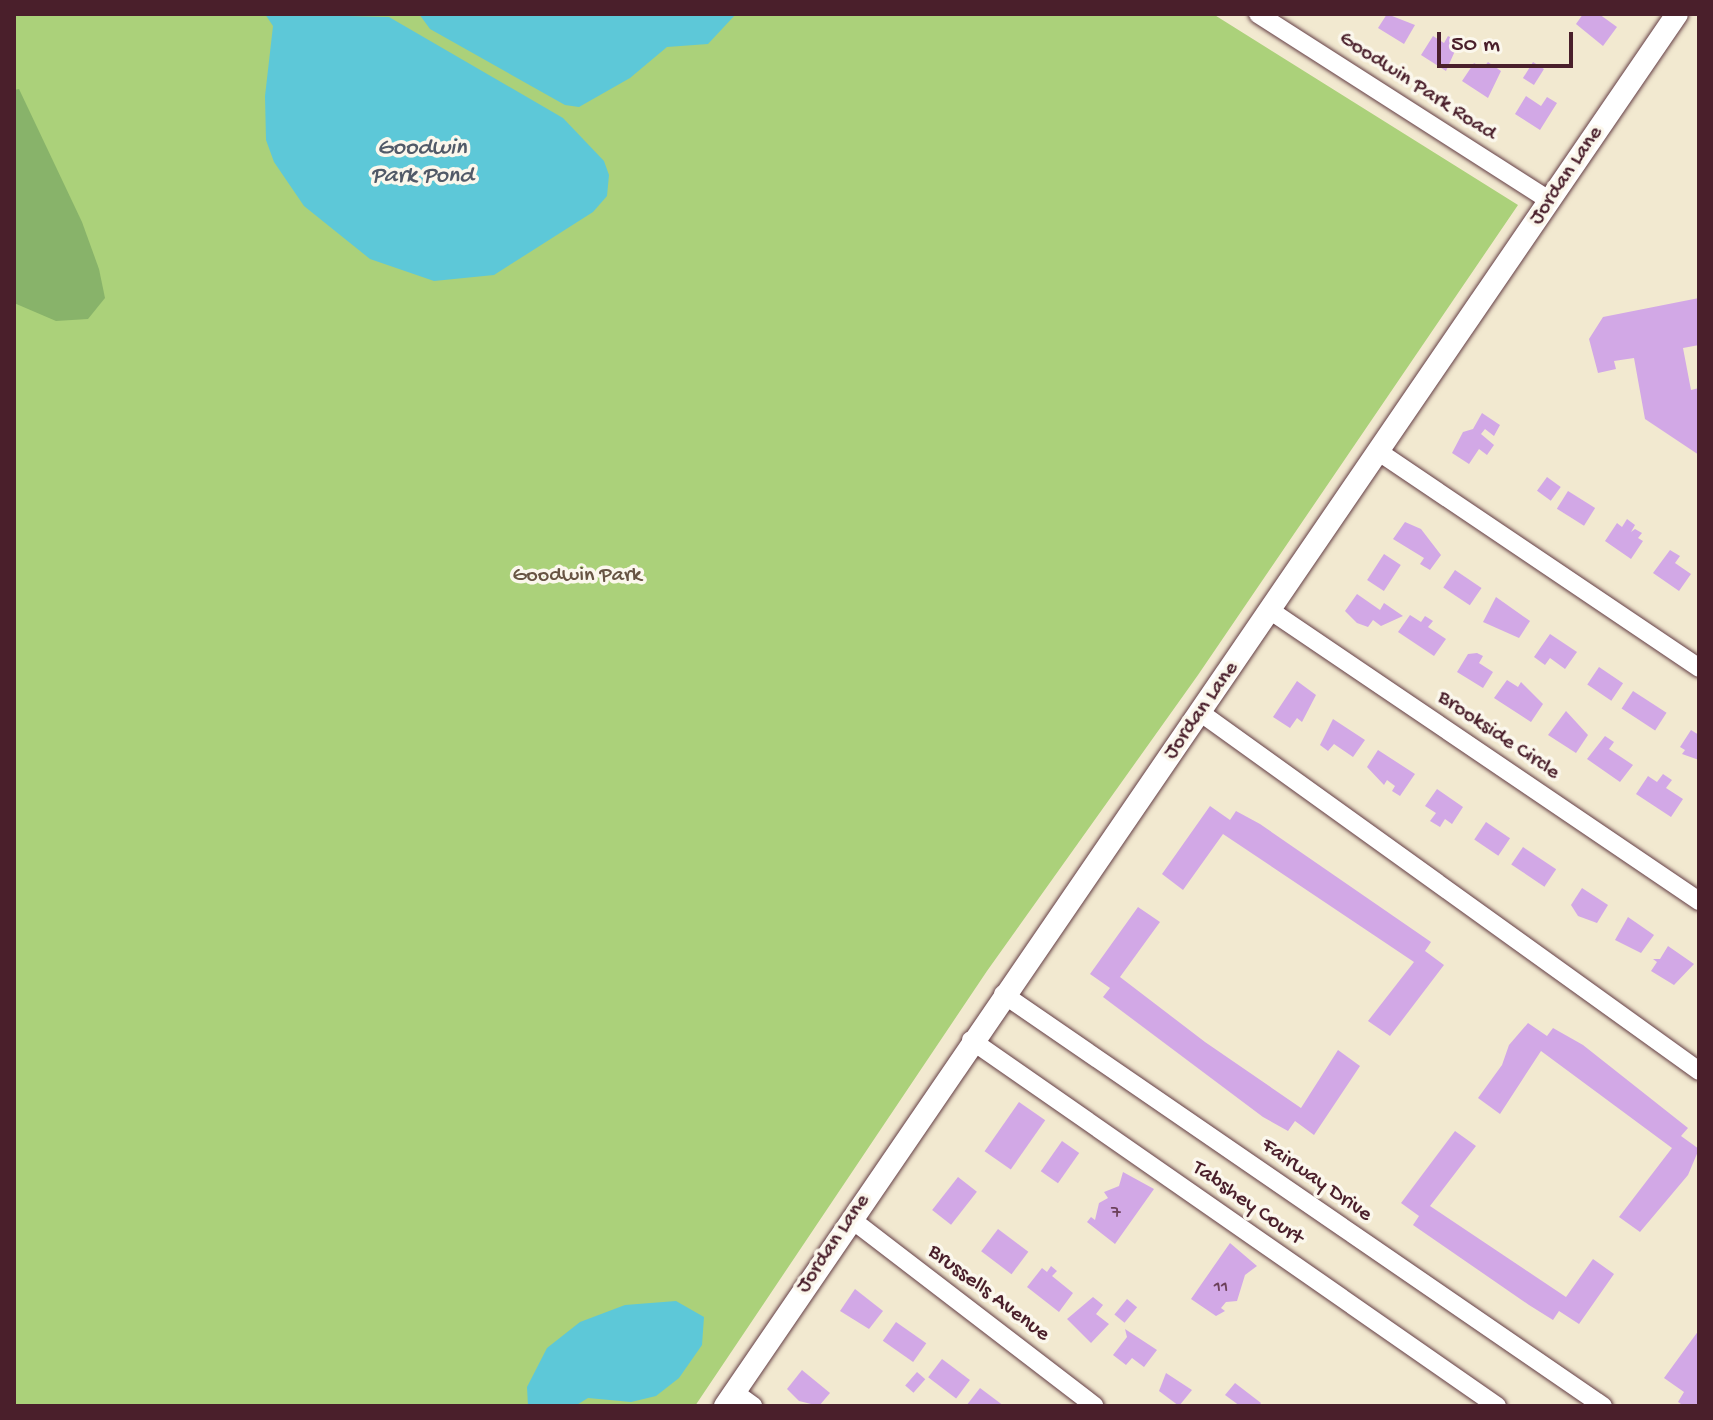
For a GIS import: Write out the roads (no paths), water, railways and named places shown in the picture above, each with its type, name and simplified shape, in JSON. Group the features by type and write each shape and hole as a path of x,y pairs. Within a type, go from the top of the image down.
{"main road":[{"name":"Jordan Lane","path":"730,1399 971,1040 1201,713 1674,19"}],"street":[{"name":"Goodwin Park Road","path":"1258,14 1550,201"},
{"path":"1379,452 1699,668"},
{"name":"Brookside Circle","path":"1271,611 1699,901"},
{"path":"1201,713 1699,1071"},
{"name":"Fairway Drive","path":"1003,994 1603,1406"},
{"name":"Tabshey Court","path":"971,1040 1497,1406"},
{"name":"Brussells Avenue","path":"851,1219 1095,1406"},
{"path":"730,1399 753,1406"}],"water":[{"name":"Goodwin Park Pond","path":"265,14 389,17 563,118 604,161 609,175 607,196 593,212 494,275 434,281 370,259 304,206 274,162 266,140 265,96 273,26"},
{"path":"419,14 736,14 708,44 667,47 630,78 579,107 565,105 430,29"},
{"path":"676,1301 704,1317 702,1345 679,1378 656,1396 631,1402 588,1398 575,1406 528,1406 527,1387 547,1348 580,1322 625,1305"}],"park label":[{"name":"Goodwin Park","path":"577,577"}]}
